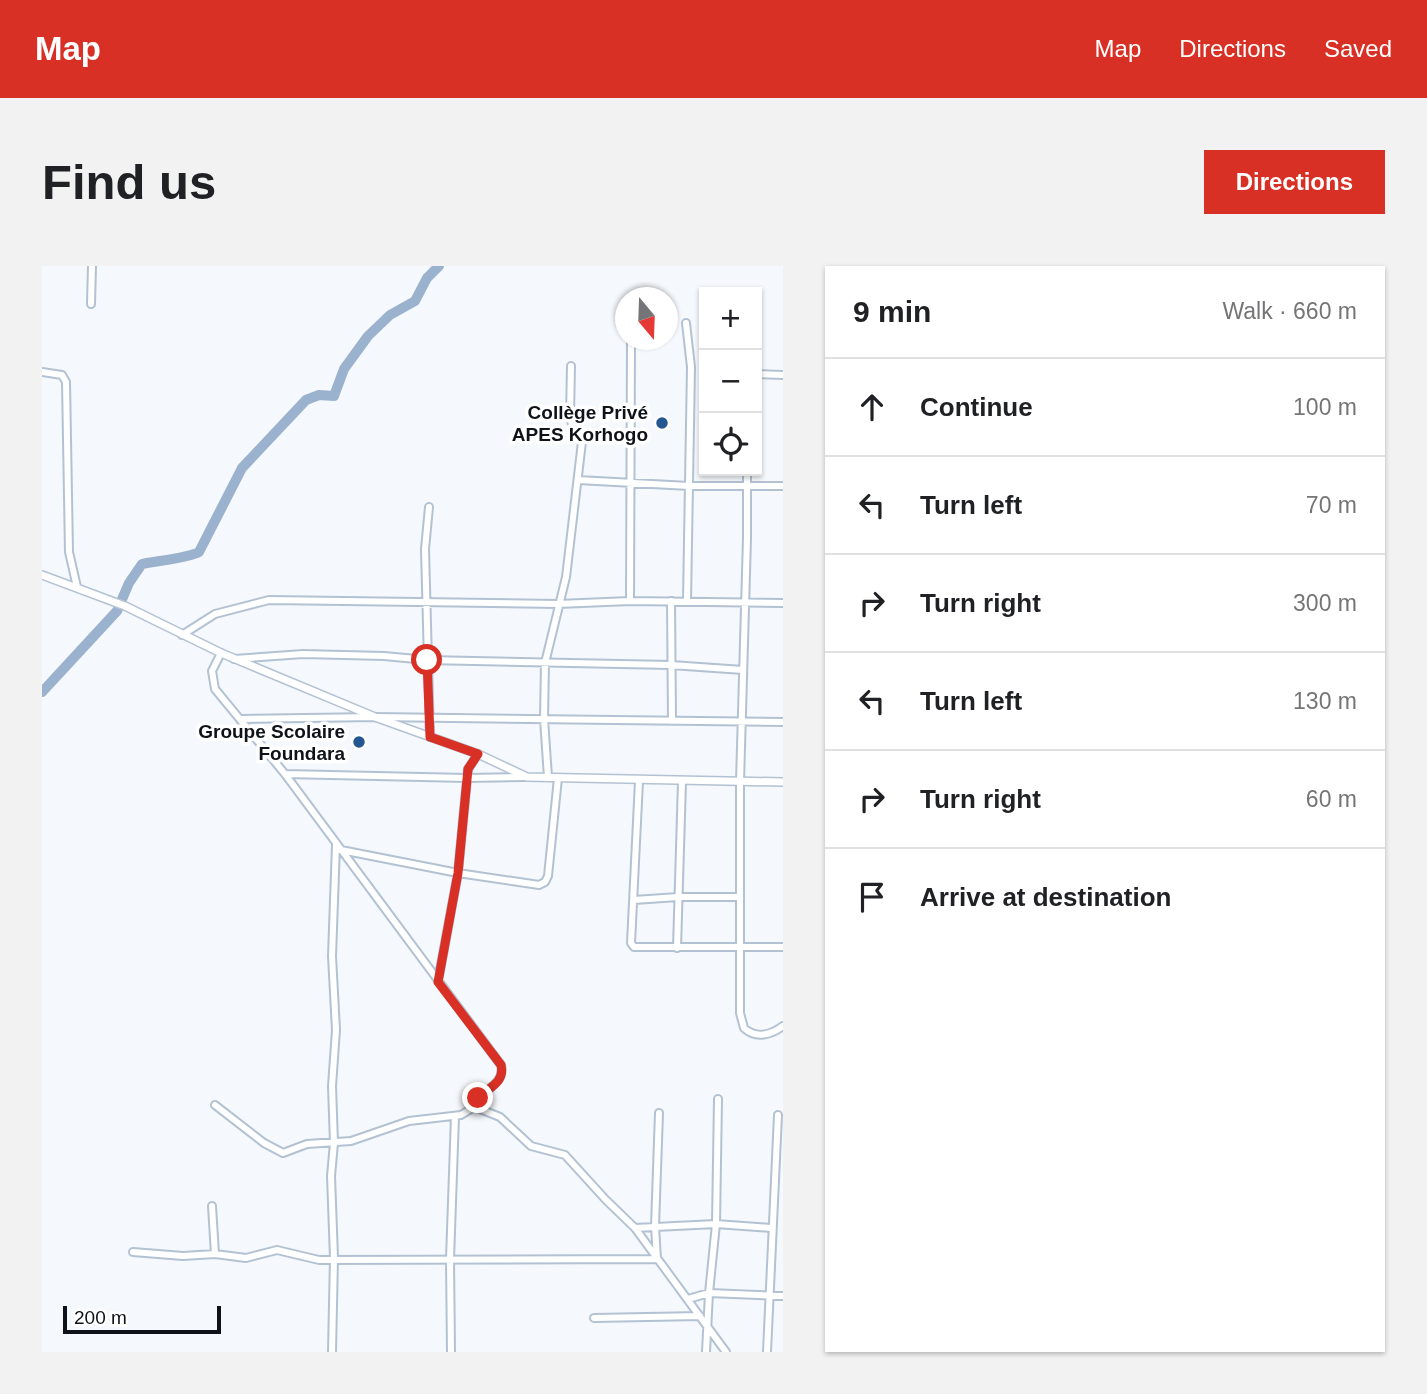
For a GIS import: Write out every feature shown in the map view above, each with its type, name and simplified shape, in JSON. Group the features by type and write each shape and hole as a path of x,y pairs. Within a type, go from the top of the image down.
{"street":[{"path":"91,304 92,266"},
{"path":"686,323 691,367 687,601"},
{"path":"630,601 631,350"},
{"path":"548,777 544,719 545,663 565,577 582,442 573,430 570,415 571,366"},
{"path":"42,372 62,375 66,382 69,552 77,587"},
{"path":"762,374 783,375"},
{"path":"747,476 740,782 740,1013 744,1028 749,1032 759,1035 774,1032 783,1026"},
{"path":"578,480 689,486 783,486"},
{"path":"429,507 425,549 430,737"},
{"path":"42,575 119,604 234,659 375,717 478,754 527,777"},
{"path":"182,635 215,614 269,600 558,604 630,601 783,603"},
{"path":"671,601 672,721"},
{"path":"221,653 212,671 215,689 285,774 501,1065 501,1079 478,1098 480,1109 500,1117 531,1146 565,1154 635,1228 726,1352"},
{"path":"234,659 303,654 427,660 671,665 743,670"},
{"path":"240,719 375,717 783,722"},
{"path":"438,982 458,873 468,769 478,754"},
{"path":"285,774 783,782"},
{"path":"340,850 458,873 539,885 545,882 548,876 558,778"},
{"path":"639,781 631,943 634,947 783,947"},
{"path":"677,948 682,782"},
{"path":"332,1352 332,1086 336,1030 332,956 335,843"},
{"path":"634,900 739,897"},
{"path":"706,1352 716,1224 718,1099"},
{"path":"215,1105 264,1143 283,1153 307,1144 334,1143 368,1136 409,1121 467,1113 478,1104"},
{"path":"657,1259 655,1226 659,1113"},
{"path":"768,1352 771,1228 778,1115"},
{"path":"451,1352 450,1259 455,1116"},
{"path":"774,1174 783,1174"},
{"path":"212,1206 215,1254"},
{"path":"635,1228 716,1224 771,1228"},
{"path":"133,1252 183,1256 215,1254 246,1258 277,1250 319,1260 657,1259"},
{"path":"688,1299 709,1293 783,1296"},
{"path":"594,1318 701,1316"}],"waterway":[{"path":"42,692 117,611 129,583 142,564 199,552 242,468 306,400 319,395 334,396 344,369 368,336 390,315 415,301 427,278 439,266"}],"place":[{"name":"Collège Privé APES Korhogo","path":"662,423"},
{"name":"Groupe Scolaire Foundara","path":"359,742"}],"route":[{"path":"427,660 430,737 478,754 468,769 458,873 438,982 501,1065 501,1079 478,1098"}]}
